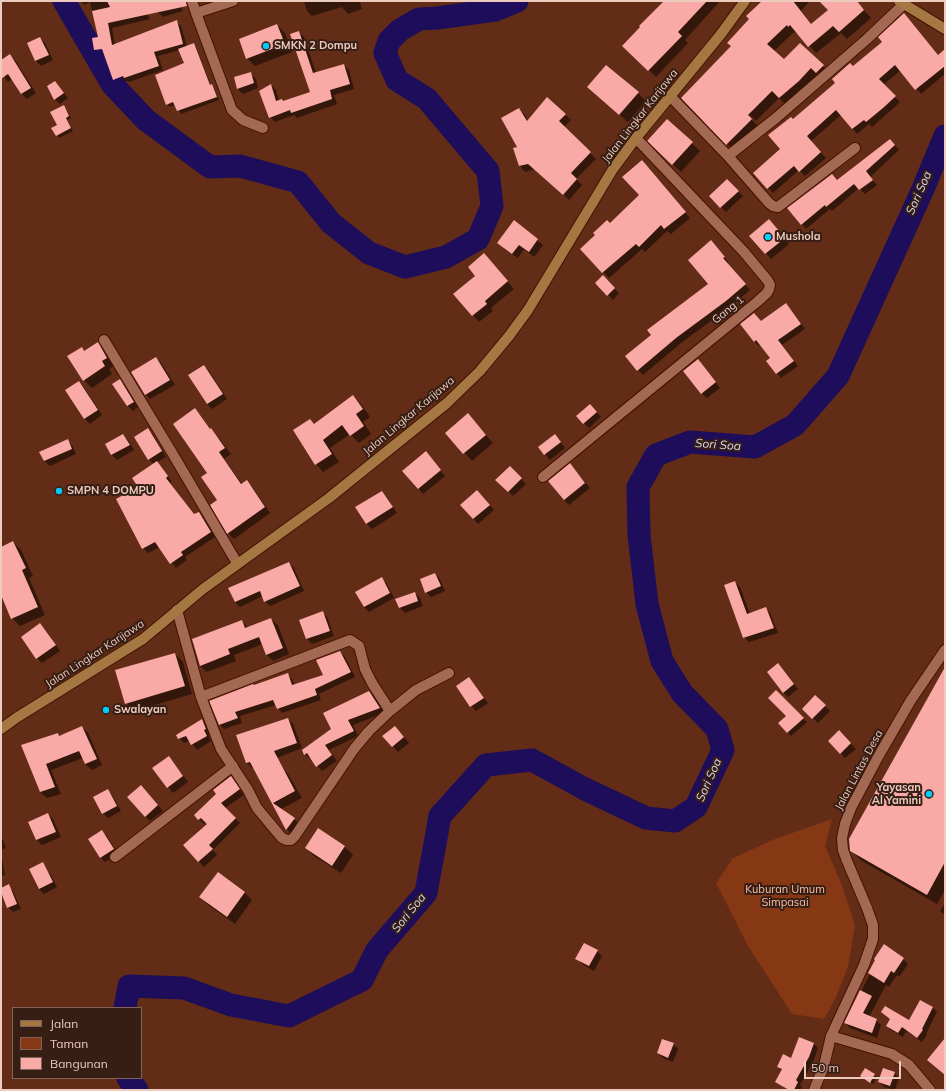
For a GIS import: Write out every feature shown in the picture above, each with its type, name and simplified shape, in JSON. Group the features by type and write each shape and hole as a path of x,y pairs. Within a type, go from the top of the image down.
{"main road":[{"name":"Jalan Lingkar Karijawa","path":"1,729 16,718 143,639 237,563 329,498 447,403 480,371 528,310 614,169 636,138 721,34 745,1"},
{"path":"901,2 945,29"}],"street":[{"path":"192,1 232,110 243,120 262,128"},
{"path":"196,13 233,1"},
{"path":"728,156 776,118 867,39 901,2"},
{"path":"670,96 728,156 773,206 778,207 855,148"},
{"name":"Gang 1","path":"543,477 757,302 767,293 769,289 770,285 768,281 744,252 636,138"},
{"path":"104,340 237,563"},
{"path":"177,610 201,697 222,749 248,790 257,808 282,838 287,840 291,840 295,836 354,749 369,731 390,711 416,690 449,673"},
{"path":"201,697 350,640 359,646 372,683 390,711"},
{"name":"Jalan Lintas Desa","path":"814,1090 824,1066 831,1036 864,965 873,939 873,925 868,908 843,850 842,838 845,824 851,808 878,757 911,700 945,650"},
{"path":"115,858 233,766"},
{"path":"831,1036 892,1054 909,1065 930,1090"}],"green space":[{"name":"Kuburan Umum Simpasai","path":"832,819 825,846 842,885 855,925 848,967 836,997 824,1019 792,1014 748,946 716,883 733,858 775,839"}],"building":[{"path":"107,1 186,1 187,6 108,23 112,45 177,20 183,44 154,52 159,66 124,78 123,76 113,80 102,49 94,50 92,38 98,37 92,11 110,7"},
{"path":"664,1 707,1 678,32 682,36 648,71 622,46 640,27 639,26"},
{"path":"762,1 793,1 811,24 828,10 819,1 857,1 864,10 839,32 833,26 808,47 790,25 788,27 787,25 767,44 784,59 800,43 824,65 816,73 811,68 799,81 779,98 772,91 748,115 752,119 726,145 681,98 731,46 727,43 749,19 746,16"},
{"path":"904,13 938,55 945,49 945,66 915,90 895,65 879,79 896,96 866,122 864,120 852,129 836,110 807,136 821,152 799,172 794,166 767,189 753,173 780,149 768,135 791,117 793,119 835,83 832,79 850,63 853,66 882,42 878,37"},
{"path":"277,24 285,44 246,59 239,39"},
{"path":"299,31 313,73 344,64 350,84 330,90 332,99 291,113 290,110 269,118 259,91 271,84 276,101 282,99 283,101 310,92 290,34"},
{"path":"40,37 49,55 35,61 27,43"},
{"path":"194,43 210,85 212,84 217,97 177,111 173,102 166,105 155,75 184,63 178,49"},
{"path":"10,54 31,88 21,94 8,74 1,79 1,60"},
{"path":"606,65 639,92 619,115 587,87"},
{"path":"251,72 254,83 237,89 234,77"},
{"path":"55,81 64,93 54,100 47,86"},
{"path":"547,97 566,114 559,121 591,152 571,173 577,179 563,195 528,164 519,166 513,148 517,147 501,118 519,108 527,121"},
{"path":"64,105 69,116 66,118 71,128 56,136 51,128 57,125 50,112"},
{"path":"667,119 693,142 672,165 647,141"},
{"path":"890,139 895,145 866,171 873,180 859,190 854,184 801,225 787,208 832,174 837,180"},
{"path":"642,160 686,212 664,229 661,225 639,247 636,244 602,273 580,249 595,235 593,233 607,220 610,223 639,195 622,177"},
{"path":"727,179 739,191 720,208 709,196"},
{"path":"769,219 785,238 765,254 749,236"},
{"path":"514,220 538,239 529,252 519,245 512,254 497,243"},
{"path":"711,240 725,257 723,258 746,284 726,301 676,338 637,371 625,356 651,335 647,330 708,284 688,260"},
{"path":"484,253 508,281 485,301 487,304 472,316 453,294 475,276 468,267"},
{"path":"603,275 615,288 607,296 595,283"},
{"path":"786,303 801,324 778,340 794,361 776,374 766,361 770,358 756,340 754,342 740,324 754,313 761,321"},
{"path":"98,342 107,358 102,361 105,366 83,381 67,356 82,347 84,351"},
{"path":"156,357 170,380 145,395 131,372"},
{"path":"698,359 716,382 701,394 683,371"},
{"path":"204,365 223,394 207,404 188,375"},
{"path":"120,379 134,402 127,406 112,384"},
{"path":"79,381 98,410 84,419 65,390"},
{"path":"353,395 363,409 356,414 364,426 350,436 342,425 323,440 332,454 315,465 293,430 310,419 314,424"},
{"path":"590,404 597,412 583,424 576,416"},
{"path":"195,408 225,448 219,452 241,484 247,480 265,507 227,534 210,505 217,500 201,477 207,473 173,424"},
{"path":"468,413 486,435 463,454 445,433"},
{"path":"148,428 162,451 148,460 134,437"},
{"path":"123,434 130,445 111,455 105,444"},
{"path":"555,434 561,442 544,455 538,447"},
{"path":"68,439 72,449 44,461 39,452"},
{"path":"426,451 441,470 418,489 402,471"},
{"path":"157,461 168,476 166,478 194,514 199,512 211,532 181,552 183,555 170,564 155,542 142,549 116,499 138,487 132,478"},
{"path":"570,463 585,483 564,500 548,481"},
{"path":"510,466 522,478 508,492 495,480"},
{"path":"477,490 490,505 473,519 460,505"},
{"path":"382,491 393,507 366,524 355,507"},
{"path":"13,541 26,568 22,570 38,607 11,619 1,595 1,547"},
{"path":"289,562 300,586 264,602 260,591 235,602 228,588"},
{"path":"435,573 441,586 425,593 420,579"},
{"path":"382,577 390,593 364,607 355,592"},
{"path":"735,581 747,614 766,607 774,628 743,638 724,585"},
{"path":"415,592 418,601 399,608 395,599"},
{"path":"323,611 330,631 306,639 299,620"},
{"path":"271,618 283,648 266,655 259,637 228,649 230,654 200,666 192,639 242,620 245,628"},
{"path":"40,623 56,645 36,659 21,637"},
{"path":"340,651 351,672 315,689 317,695 277,709 273,700 235,712 238,718 219,725 209,701 253,684 254,685 288,673 292,685 323,675 316,660"},
{"path":"175,653 185,686 125,704 115,670"},
{"path":"778,663 794,684 783,693 767,672"},
{"path":"945,667 945,862 927,895 850,851 849,839"},
{"path":"469,677 484,698 470,707 456,686"},
{"path":"776,690 804,718 787,733 778,723 786,716 768,698"},
{"path":"369,691 380,708 348,720 354,731 325,745 332,755 316,767 307,753 304,755 302,750 331,729 323,713"},
{"path":"815,695 826,705 812,719 802,709"},
{"path":"288,718 297,743 274,751 295,791 273,803 295,818 286,830 250,762 246,763 236,735"},
{"path":"202,719 207,736 191,745 186,736 178,739 176,735"},
{"path":"82,726 97,759 85,764 79,751 46,764 55,787 40,792 21,745 58,733 59,736"},
{"path":"395,726 404,737 392,747 382,736"},
{"path":"839,730 851,743 840,754 828,741"},
{"path":"169,756 183,776 167,788 152,768"},
{"path":"231,776 240,789 221,803 236,818 209,845 213,849 198,862 183,845 207,824 201,818 198,820 194,815 216,794 213,790"},
{"path":"141,785 158,805 145,817 127,797"},
{"path":"108,789 117,806 102,814 93,797"},
{"path":"48,813 56,832 36,840 28,822"},
{"path":"318,828 345,846 332,866 305,848"},
{"path":"102,830 114,849 100,858 88,839"},
{"path":"43,862 53,882 39,889 29,869"},
{"path":"218,872 245,892 227,917 199,897"},
{"path":"9,884 17,904 7,908 1,888"},
{"path":"584,943 598,950 589,966 575,959"},
{"path":"884,944 904,958 894,973 891,971 884,983 868,973 875,960 874,959"},
{"path":"860,990 872,996 863,1013 877,1019 872,1033 844,1023"},
{"path":"920,1000 933,1007 922,1029 923,1030 917,1038 902,1027 898,1033 886,1026 890,1019 881,1012 885,1006 909,1020"},
{"path":"799,1037 814,1043 809,1057 796,1080 798,1082 794,1090 789,1090 775,1082 782,1069 777,1067 783,1054 791,1058"},
{"path":"945,1038 945,1075 927,1060"},
{"path":"662,1039 674,1043 668,1058 657,1053"},
{"path":"865,1068 875,1074 870,1083 860,1076"},
{"path":"883,1068 895,1072 890,1086 878,1082"}],"waterway":[{"path":"64,1 112,84 146,120 210,167 240,166 298,182 331,223 369,253 405,267 446,257 478,239 492,206 488,171 427,99 397,80 385,53 389,41 400,30 419,19 495,10 517,1"},
{"name":"Sori Soa","path":"125,1007 129,986 184,988 231,1005 289,1016 362,980 377,950 426,893 440,816 486,765 532,760 585,789 646,818 675,821 696,807 723,750 717,729 682,693 662,661 647,604 639,535 638,487 656,455 690,442 755,447 795,425 838,376 923,189 945,136"},
{"name":"Sori Soa","path":"129,1079 137,1090"}],"place":[{"name":"SMKN 2 Dompu","path":"266,46"},
{"name":"Mushola","path":"768,237"},
{"name":"SMPN 4 DOMPU","path":"59,491"},
{"name":"Swalayan","path":"106,710"},
{"name":"Yayasan Al Yamini","path":"929,794"}]}
